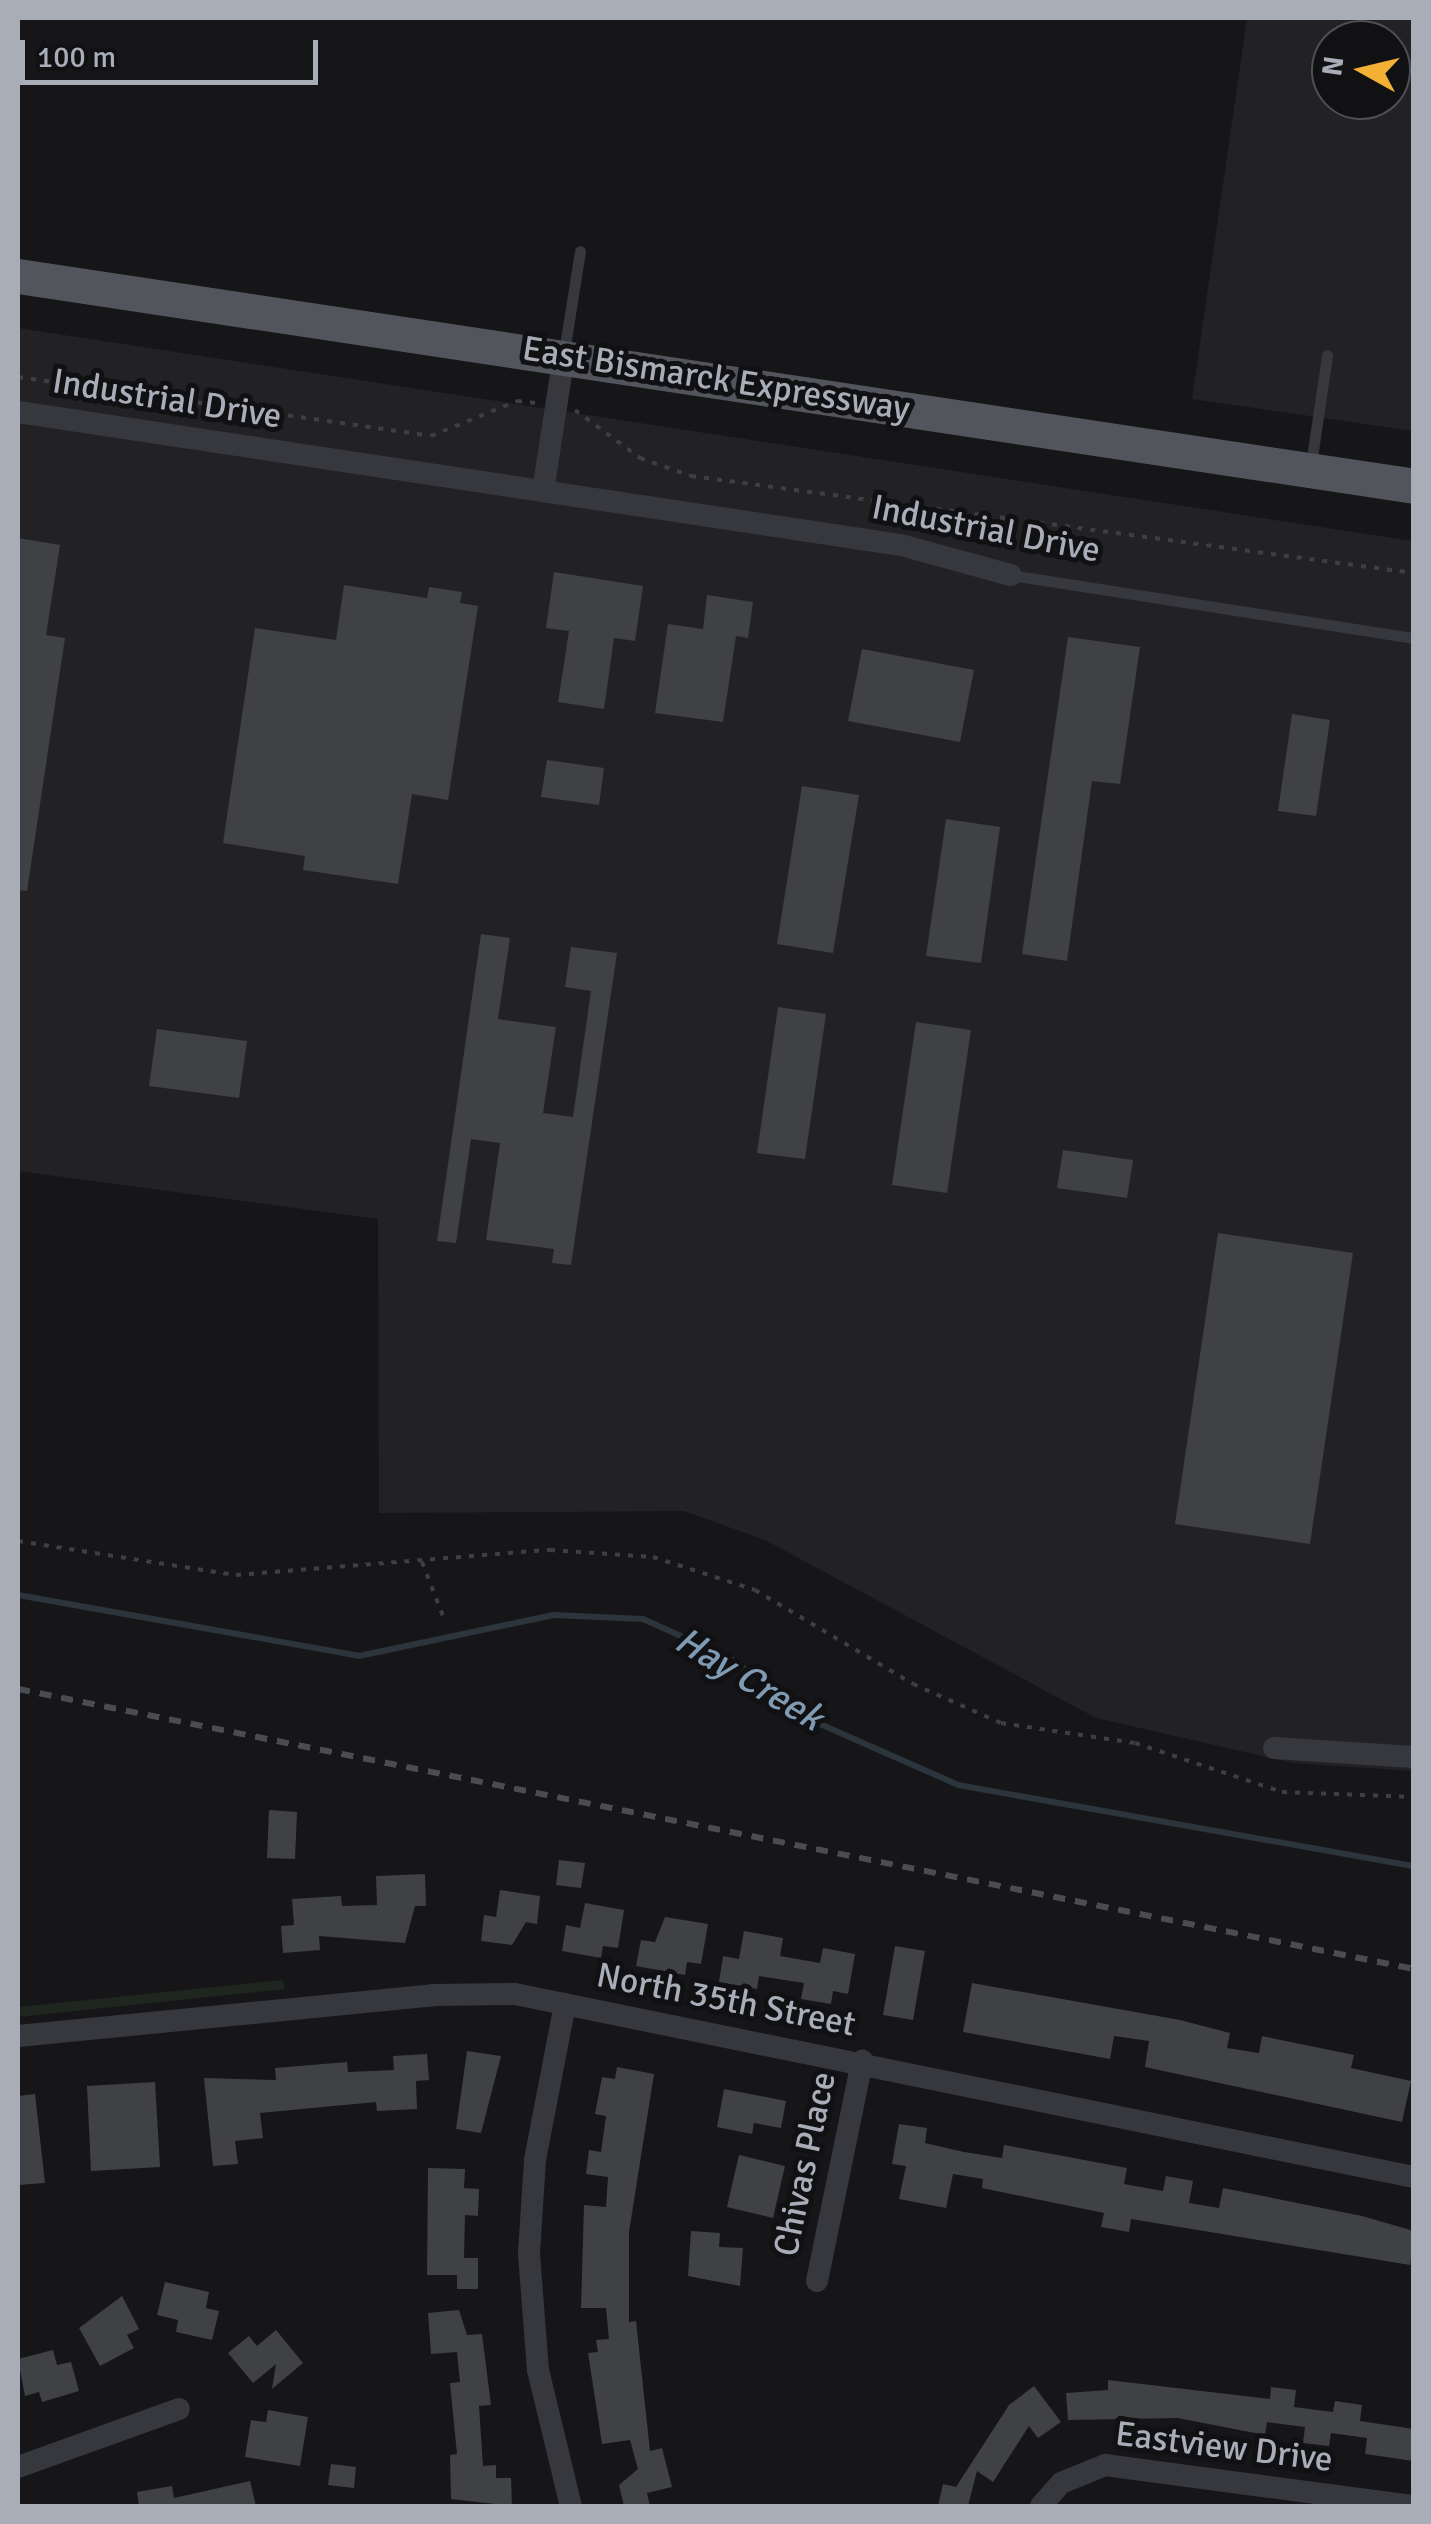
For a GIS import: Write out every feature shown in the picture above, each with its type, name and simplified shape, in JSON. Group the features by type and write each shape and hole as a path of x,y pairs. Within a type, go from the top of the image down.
{"main road":[{"name":"East Bismarck Expressway","path":"18,276 1414,486"}],"street":[{"path":"544,491 564,356"},
{"name":"Industrial Drive","path":"18,412 901,545 1011,575"},
{"path":"1274,1748 1414,1757"},
{"name":"North 35th Street","path":"18,2036 460,1993 566,2004 862,2061 1414,2177"},
{"path":"566,2004 535,2160 529,2254 538,2370 572,2506"},
{"name":"Chivas Place","path":"817,2281 862,2061"},
{"path":"18,2467 179,2409"},
{"name":"Eastview Drive","path":"1041,2506 1061,2482 1105,2465 1414,2506"}],"lane":[{"path":"564,356 580,251"},
{"path":"1310,470 1327,354"},
{"name":"Industrial Drive","path":"1011,575 1414,638"}],"path":[{"path":"18,377 431,436 517,401 556,406 588,414 640,458 691,476 1414,573"},
{"path":"18,1541 210,1574 569,1549 675,1561 756,1590 924,1690 1000,1723 1134,1743 1282,1792 1414,1797"},
{"path":"422,1562 442,1616"}],"shaded area":[{"path":"1247,18 1413,18 1413,431 1192,399"},
{"path":"18,328 1413,541 1413,1771 1293,1763 1096,1718 765,1540 684,1511 379,1513 378,1219 18,1171"},
{"path":"283,1980 285,1989 18,2017 18,2007"}],"building":[{"path":"18,538 60,545 46,635 65,638 27,891 18,890"},
{"path":"554,572 643,586 635,641 614,638 604,709 558,702 569,631 546,628"},
{"path":"344,585 427,598 429,587 462,592 460,603 478,606 448,800 412,794 398,884 303,870 305,856 223,843 255,628 336,640"},
{"path":"707,595 753,602 748,638 736,636 723,722 655,713 668,624 703,629"},
{"path":"1068,637 1140,647 1120,784 1092,781 1067,961 1022,954"},
{"path":"862,649 974,670 960,742 848,721"},
{"path":"1292,714 1330,720 1316,816 1278,811"},
{"path":"547,760 604,768 599,805 541,797"},
{"path":"802,786 859,795 833,953 777,944"},
{"path":"946,819 1000,827 981,963 926,956"},
{"path":"481,934 510,938 498,1019 556,1027 543,1113 573,1117 591,991 565,987 571,947 617,953 571,1265 552,1263 554,1249 486,1240 500,1143 471,1139 456,1243 437,1241"},
{"path":"778,1007 826,1014 805,1159 757,1153"},
{"path":"916,1022 971,1030 947,1193 892,1185"},
{"path":"157,1029 247,1041 239,1098 149,1086"},
{"path":"1063,1150 1133,1160 1127,1198 1057,1188"},
{"path":"1218,1233 1353,1253 1310,1544 1175,1524"},
{"path":"269,1810 297,1812 295,1859 267,1858"},
{"path":"559,1860 585,1863 581,1888 556,1885"},
{"path":"425,1874 426,1906 415,1906 405,1943 319,1936 320,1950 283,1953 281,1926 294,1925 292,1899 341,1896 342,1906 377,1905 376,1876"},
{"path":"500,1890 540,1896 537,1924 526,1922 512,1945 481,1941 484,1915 496,1917"},
{"path":"585,1903 624,1910 618,1948 603,1946 601,1958 562,1951 566,1925 580,1928"},
{"path":"665,1917 708,1924 701,1964 687,1962 685,1975 636,1966 641,1940 655,1942"},
{"path":"744,1931 783,1938 780,1956 820,1963 823,1948 855,1954 848,1994 833,1991 831,2004 801,1999 804,1983 759,1976 757,1989 719,1982 723,1956 739,1959"},
{"path":"895,1946 925,1951 913,2020 883,2015"},
{"path":"972,1983 1180,2020 1230,2033 1227,2048 1259,2053 1262,2036 1354,2055 1351,2068 1411,2081 1402,2122 1145,2067 1149,2041 1114,2036 1110,2059 963,2032"},
{"path":"467,2051 501,2056 481,2133 456,2129"},
{"path":"427,2054 429,2080 416,2081 417,2109 377,2111 376,2102 260,2113 263,2138 235,2141 238,2164 213,2166 204,2078 276,2080 275,2068 347,2062 348,2072 394,2070 393,2056"},
{"path":"617,2067 654,2074 629,2232 629,2322 636,2321 650,2451 662,2448 672,2487 647,2493 650,2506 624,2506 619,2485 638,2469 630,2440 602,2444 588,2353 598,2352 596,2340 609,2339 606,2308 581,2308 584,2205 606,2207 608,2177 586,2174 589,2150 601,2152 606,2116 595,2114 602,2077 615,2079"},
{"path":"155,2082 160,2167 91,2171 87,2086"},
{"path":"724,2089 786,2101 781,2128 754,2123 752,2134 717,2127"},
{"path":"35,2094 45,2183 18,2185 18,2096"},
{"path":"899,2124 927,2128 925,2143 964,2152 1002,2158 1004,2145 1127,2168 1124,2184 1163,2191 1166,2176 1193,2181 1189,2203 1219,2208 1223,2188 1362,2216 1414,2231 1414,2251 1410,2265 1131,2219 1129,2232 1101,2227 1104,2213 982,2188 983,2179 953,2174 946,2208 899,2199 906,2166 892,2164"},
{"path":"739,2155 785,2166 773,2218 727,2207"},
{"path":"428,2168 465,2169 464,2188 479,2189 478,2216 465,2215 464,2258 478,2258 478,2289 457,2289 457,2275 427,2275"},
{"path":"691,2231 720,2233 719,2247 743,2248 740,2286 688,2276"},
{"path":"165,2282 209,2292 206,2308 219,2311 212,2340 176,2332 178,2320 157,2315"},
{"path":"122,2296 139,2329 127,2335 134,2348 100,2366 79,2328"},
{"path":"459,2310 467,2335 482,2334 491,2405 479,2406 483,2466 496,2465 496,2478 511,2478 512,2506 451,2499 450,2455 457,2454 450,2383 460,2382 457,2352 431,2354 428,2313"},
{"path":"276,2330 303,2363 272,2389 276,2364 253,2383 228,2353 249,2336 257,2346"},
{"path":"53,2350 57,2365 71,2362 79,2391 42,2402 39,2392 25,2396 18,2359"},
{"path":"1108,2380 1270,2399 1271,2387 1296,2390 1294,2407 1333,2412 1335,2401 1362,2405 1360,2421 1414,2429 1414,2461 1365,2454 1367,2438 1331,2433 1329,2446 1303,2443 1305,2427 1267,2422 1265,2435 1178,2418 1068,2420 1066,2393 1108,2390"},
{"path":"1034,2386 1061,2422 1038,2438 1029,2426 993,2482 977,2471 968,2506 938,2506 943,2484 956,2487 1009,2405"},
{"path":"268,2410 308,2417 300,2466 245,2457 251,2420 266,2422"},
{"path":"331,2464 356,2467 354,2488 328,2485"},
{"path":"250,2481 256,2506 139,2506 137,2492 172,2486 174,2498"}],"waterway":[{"name":"Hay Creek","path":"18,1595 359,1656 554,1615 643,1619 728,1657 820,1724 958,1785 1414,1866"}],"railway":[{"path":"18,1689 1414,1969"}]}
